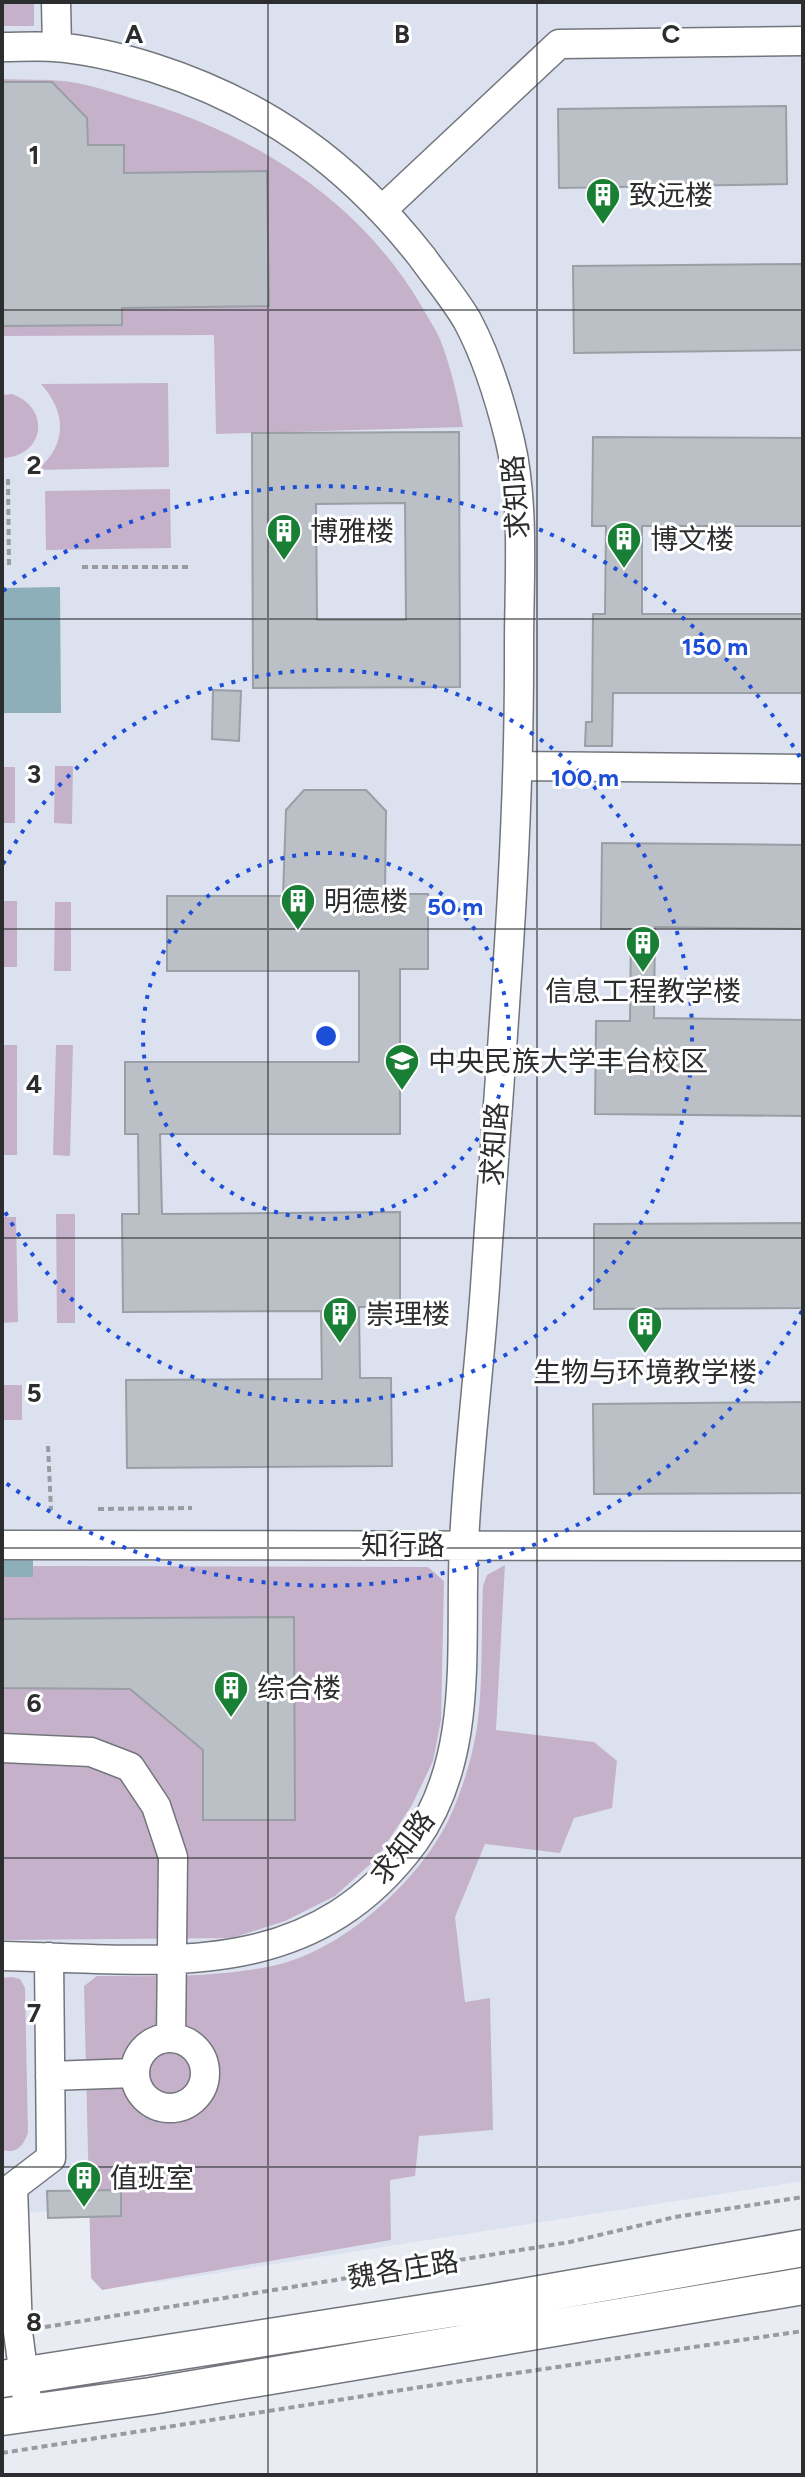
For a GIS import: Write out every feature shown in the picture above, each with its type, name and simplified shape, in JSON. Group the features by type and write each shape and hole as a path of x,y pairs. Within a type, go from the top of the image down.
{"main road":[{"name":"魏各庄路","path":"13,2378 488,2303 803,2248"},
{"path":"16,2416 803,2286"}],"street":[{"path":"56,2 57,47"},
{"path":"382,210 559,44 803,41"},
{"name":"求知路","path":"2,47 57,47 126,59 192,80 275,121 344,173 382,210 448,291 468,323 494,385 512,448 518,514 520,766 481,1345 464,1545 461,1692 455,1748 440,1796 414,1841 377,1884 332,1921 289,1941 229,1955 172,1959 2,1956"},
{"path":"520,766 803,769"},
{"name":"知行路","path":"2,1545 803,1546"},
{"path":"2,1748 91,1752 130,1767 156,1806 173,1857 171,2038"},
{"path":"16,2416 13,2378 18,2332 7,2183 51,2158 49,1957"},
{"path":"171,2038 194,2046 205,2067 205,2079 194,2100 171,2109 160,2108 141,2095 134,2073 136,2062 149,2044 171,2038"},
{"path":"50,2076 134,2073"}],"path":[{"path":"8,479 9,566"},
{"path":"82,567 191,567"},
{"path":"48,1446 51,1510"},
{"path":"98,1509 192,1508"},
{"name":"魏各庄路","path":"18,2332 570,2242 675,2217 803,2197"},
{"path":"2,2453 436,2384 803,2331"}],"shaded area":[{"name":"中央民族大学丰台校区","path":"2,2 803,2 803,2181 154,2283 113,2209 2,2213"},
{"path":"2,2 34,2 34,26 2,26"},
{"path":"2,79 74,83 151,104 232,136 306,180 340,207 370,237 398,270 422,307 444,350 463,427 216,434 214,335 2,336"},
{"path":"168,383 169,467 37,470 54,450 60,428 56,406 41,384"},
{"path":"12,394 33,409 38,430 28,449 4,458 2,395"},
{"path":"170,489 171,548 46,550 45,491"},
{"path":"55,766 73,766 72,824 54,823"},
{"path":"2,767 15,767 15,823 2,823"},
{"path":"2,901 17,901 17,967 2,967"},
{"path":"55,902 71,902 71,971 54,971"},
{"path":"2,1045 17,1045 17,1155 2,1155"},
{"path":"56,1045 73,1045 70,1156 53,1155"},
{"path":"56,1214 75,1214 75,1323 57,1323"},
{"path":"2,1217 16,1217 18,1322 2,1323"},
{"path":"2,1385 22,1385 22,1420 2,1420"},
{"path":"505,1565 496,1730 594,1742 617,1761 612,1808 574,1818 560,1853 485,1844 455,1917 465,2002 490,1998 493,2130 419,2136 415,2176 390,2180 391,2240 102,2290 91,2278 84,1986 97,1976 229,1973 298,1958 351,1930 398,1889 436,1843 463,1783 478,1720 483,1586 487,1575"},
{"path":"2,1566 428,1567 444,1581 441,1720 433,1761 412,1805 376,1859 335,1896 285,1921 232,1938 2,1940"},
{"path":"2,1978 20,1979 25,1988 28,2133 19,2148 7,2151 2,2150"}],"water":[{"path":"60,587 61,713 2,713 2,588"},
{"path":"2,1532 33,1532 33,1577 2,1577"}],"building":[{"path":"2,82 52,82 87,118 88,145 124,145 124,173 267,171 269,306 122,308 122,325 2,326"},
{"path":"786,106 787,184 559,188 558,109"},
{"path":"803,264 803,350 574,353 573,266"},
{"name":"博雅楼","path":"459,432 460,687 253,688 252,433","holes":["405,503 406,620 317,620 316,504"]},
{"name":"博文楼","path":"593,437 803,438 803,526 642,526 642,614 803,614 803,693 613,693 612,746 585,746 586,722 592,722 593,614 605,614 606,526 592,526"},
{"path":"213,690 241,691 239,741 212,739"},
{"path":"304,790 366,790 386,811 385,894 428,894 428,969 400,969 400,1134 160,1134 162,1214 400,1212 400,1307 359,1307 360,1378 391,1378 392,1466 127,1468 126,1380 322,1379 321,1311 123,1312 122,1214 139,1214 138,1134 125,1134 125,1062 359,1062 359,971 167,971 167,896 283,896 286,810"},
{"name":"信息工程教学楼","path":"602,843 803,845 803,929 655,927 654,1018 803,1020 803,1116 595,1114 596,1021 630,1021 631,929 601,929"},
{"path":"803,1223 803,1308 594,1309 594,1224"},
{"path":"803,1402 803,1493 594,1494 593,1404"},
{"name":"综合楼","path":"294,1617 295,1820 203,1820 203,1750 130,1689 2,1688 2,1619"},
{"name":"值班室","path":"121,2190 121,2216 48,2218 47,2191"}],"place":[{"name":"致远楼","path":"603,226"},
{"name":"博雅楼","path":"284,562"},
{"name":"博文楼","path":"624,570"},
{"name":"明德楼","path":"298,932"},
{"name":"信息工程教学楼","path":"643,974"},
{"name":"中央民族大学丰台校区","path":"402,1092"},
{"name":"崇理楼","path":"340,1345"},
{"name":"生物与环境教学楼","path":"645,1355"},
{"name":"综合楼","path":"231,1719"},
{"name":"值班室","path":"84,2209"}]}
